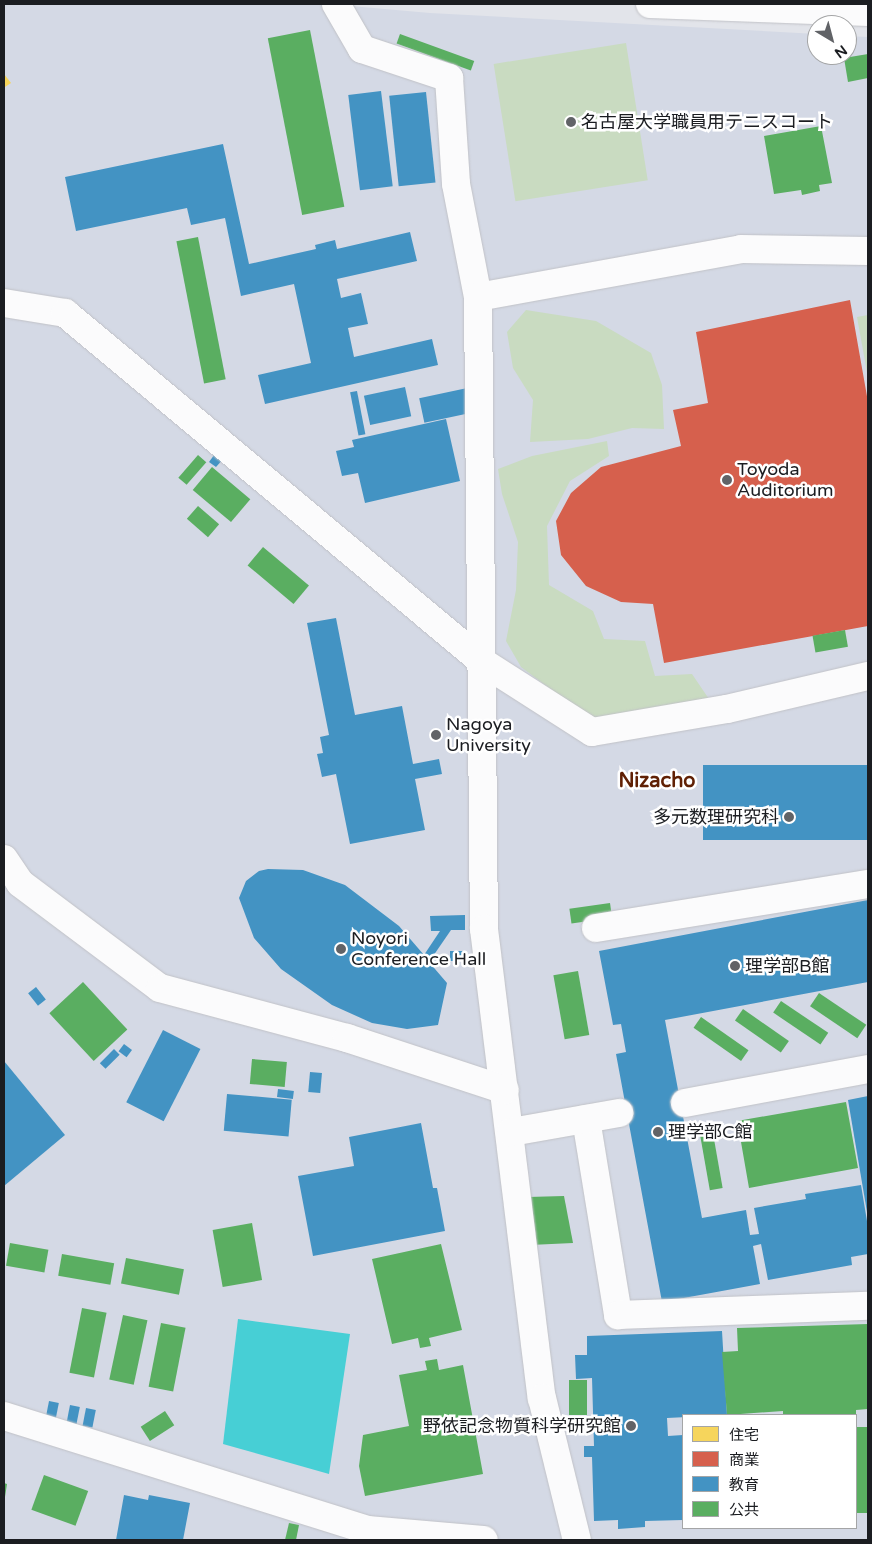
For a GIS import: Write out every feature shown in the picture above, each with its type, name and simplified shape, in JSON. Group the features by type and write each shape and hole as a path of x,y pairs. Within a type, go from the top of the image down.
{"street":[{"path":"336,4 362,50 449,78 456,184 478,297 484,663 484,929 511,1132 542,1398 577,1540"},
{"path":"650,4 868,12"},
{"path":"478,297 741,249 868,251"},
{"path":"4,303 64,313 484,663 592,732 727,709 868,676"},
{"path":"4,859 20,883 160,988 347,1038 505,1090"},
{"path":"596,928 868,884"},
{"path":"685,1103 868,1069"},
{"path":"511,1132 620,1113"},
{"path":"586,1119 618,1315 868,1306"},
{"path":"4,1416 367,1530 484,1540"}],"shaded area":[{"name":"Nagoya University","path":"4,4 328,4 430,13 807,33 807,65 857,65 857,36 868,37 868,1540 4,1540"}],"green space":[{"name":"名古屋大学職員用テニスコート","path":"626,43 648,180 515,201 494,64"},
{"path":"526,310 596,321 651,353 662,385 664,429 632,428 588,439 530,442 533,400 513,368 507,332"},
{"path":"868,315 868,378 857,317"},
{"path":"607,441 609,456 570,481 547,526 549,585 593,611 604,639 645,641 655,676 692,674 709,699 597,724 521,667 506,641 516,590 518,542 502,494 498,469 532,456"}],"water":[{"path":"238,1319 350,1334 329,1474 223,1444"}],"building: 住宅":[{"path":"4,74 11,83 5,87 4,85"}],"building: 商業":[{"name":"Toyoda Auditorium","path":"850,300 868,402 868,626 664,663 653,604 621,602 586,586 561,555 556,521 571,493 601,467 681,446 673,410 708,403 696,332"}],"building: 教育":[{"path":"381,91 393,186 360,190 348,95"},
{"path":"426,92 436,183 399,186 389,96"},
{"path":"223,144 249,264 316,249 315,245 335,240 337,249 410,232 417,261 337,279 341,298 361,293 368,324 348,328 354,357 432,339 438,365 265,404 258,375 311,363 294,284 241,296 225,218 191,225 187,208 76,231 65,177"},
{"path":"405,387 411,416 370,425 364,396"},
{"path":"472,387 477,411 424,423 419,398"},
{"path":"357,391 365,434 359,436 350,392"},
{"path":"446,419 460,481 365,503 358,473 342,476 336,451 354,447 352,440"},
{"path":"217,451 225,457 216,467 209,462"},
{"path":"336,618 355,715 402,706 413,764 439,759 442,774 415,779 425,830 350,844 336,774 322,777 317,754 323,753 320,737 329,735 307,623"},
{"name":"多元数理研究科","path":"703,765 868,765 868,840 703,840"},
{"name":"Noyori Conference Hall","path":"268,869 303,870 345,885 399,926 424,955 440,931 431,931 430,916 465,915 465,930 451,930 429,962 447,983 438,1025 407,1029 372,1023 332,1005 281,969 254,938 239,898 246,881 259,871"},
{"path":"868,900 868,982 665,1020 702,1218 746,1210 750,1235 759,1234 754,1208 806,1199 805,1194 861,1185 868,1227 868,1254 851,1257 852,1265 768,1280 761,1244 753,1246 760,1284 662,1302 616,1054 626,1052 621,1024 613,1025 599,951"},
{"path":"450,951 465,951 465,961 450,961"},
{"path":"36,987 46,1000 38,1006 28,993"},
{"path":"163,1030 200,1049 164,1121 126,1102"},
{"path":"124,1044 132,1050 127,1057 119,1051"},
{"path":"114,1049 120,1055 106,1069 100,1063"},
{"path":"4,1061 65,1135 4,1186"},
{"path":"310,1072 322,1073 320,1093 308,1092"},
{"path":"278,1089 294,1091 293,1099 277,1097"},
{"path":"227,1094 292,1100 289,1137 224,1131"},
{"path":"868,1096 868,1212 867,1212 848,1100"},
{"path":"421,1123 433,1188 437,1188 445,1231 313,1256 298,1176 354,1166 349,1137"},
{"name":"野依記念物質科学研究館","path":"722,1331 727,1414 682,1414 682,1417 667,1418 668,1436 682,1435 682,1520 645,1521 645,1527 618,1529 618,1520 594,1521 592,1457 584,1457 584,1446 594,1446 592,1378 576,1379 575,1355 587,1355 587,1336"},
{"path":"49,1401 59,1403 56,1420 46,1418"},
{"path":"70,1405 80,1407 76,1425 67,1423"},
{"path":"86,1408 96,1410 92,1428 83,1426"},
{"path":"124,1495 148,1500 149,1495 190,1503 183,1540 116,1540"}],"building: 公共":[{"path":"310,30 344,207 302,215 268,38"},
{"path":"400,34 474,61 471,70 397,43"},
{"path":"868,54 868,78 848,82 845,65 857,65 857,56"},
{"path":"821,126 832,183 819,185 820,191 802,195 801,190 774,194 764,136"},
{"path":"198,237 226,379 204,384 176,241"},
{"path":"198,455 206,462 187,485 178,478"},
{"path":"212,467 250,499 231,522 193,490"},
{"path":"198,506 219,524 208,537 187,519"},
{"path":"263,547 309,586 294,604 248,565"},
{"path":"845,630 848,647 815,652 813,636"},
{"path":"610,903 612,918 571,924 569,909"},
{"path":"578,971 589,1035 565,1039 553,975"},
{"path":"83,982 127,1030 94,1061 49,1013"},
{"path":"819,993 866,1025 857,1038 810,1006"},
{"path":"781,1001 828,1033 820,1044 773,1013"},
{"path":"743,1009 789,1041 781,1053 735,1020"},
{"path":"701,1017 749,1050 741,1061 694,1028"},
{"path":"252,1059 287,1062 285,1087 250,1084"},
{"path":"846,1102 858,1168 749,1188 741,1142 753,1140 751,1126 738,1128 737,1121"},
{"path":"711,1122 723,1188 710,1190 698,1124"},
{"path":"564,1196 573,1243 530,1245 528,1197"},
{"path":"252,1223 262,1280 223,1287 213,1230"},
{"path":"10,1243 48,1250 44,1272 6,1266"},
{"path":"441,1244 462,1330 429,1338 431,1346 420,1348 418,1338 392,1344 372,1259"},
{"path":"62,1254 114,1263 110,1285 58,1276"},
{"path":"126,1258 184,1269 179,1295 121,1284"},
{"path":"82,1308 107,1313 94,1378 69,1373"},
{"path":"123,1315 147,1320 134,1385 109,1380"},
{"path":"161,1323 186,1328 173,1392 149,1387"},
{"path":"868,1324 868,1409 856,1410 856,1414 783,1414 783,1411 727,1414 722,1352 738,1351 737,1328"},
{"path":"437,1359 439,1370 463,1365 483,1474 365,1496 359,1466 363,1435 409,1426 399,1375 427,1370 425,1361"},
{"path":"569,1380 587,1380 587,1415 569,1415"},
{"path":"165,1411 174,1425 150,1441 141,1427"},
{"path":"857,1427 868,1427 868,1513 857,1513"},
{"path":"44,1475 88,1491 76,1526 31,1510"},
{"path":"4,1483 7,1484 5,1497 4,1497"},
{"path":"289,1523 299,1525 296,1540 285,1540"}],"place":[{"name":"名古屋大学職員用テニスコート","path":"571,122"},
{"name":"Toyoda Auditorium","path":"727,480"},
{"name":"Nagoya University","path":"436,735"},
{"name":"多元数理研究科","path":"789,817"},
{"name":"Noyori Conference Hall","path":"341,949"},
{"name":"理学部B館","path":"735,966"},
{"name":"理学部C館","path":"658,1132"},
{"name":"野依記念物質科学研究館","path":"631,1426"}],"district":[{"name":"Nizacho","path":"657,781"}]}
